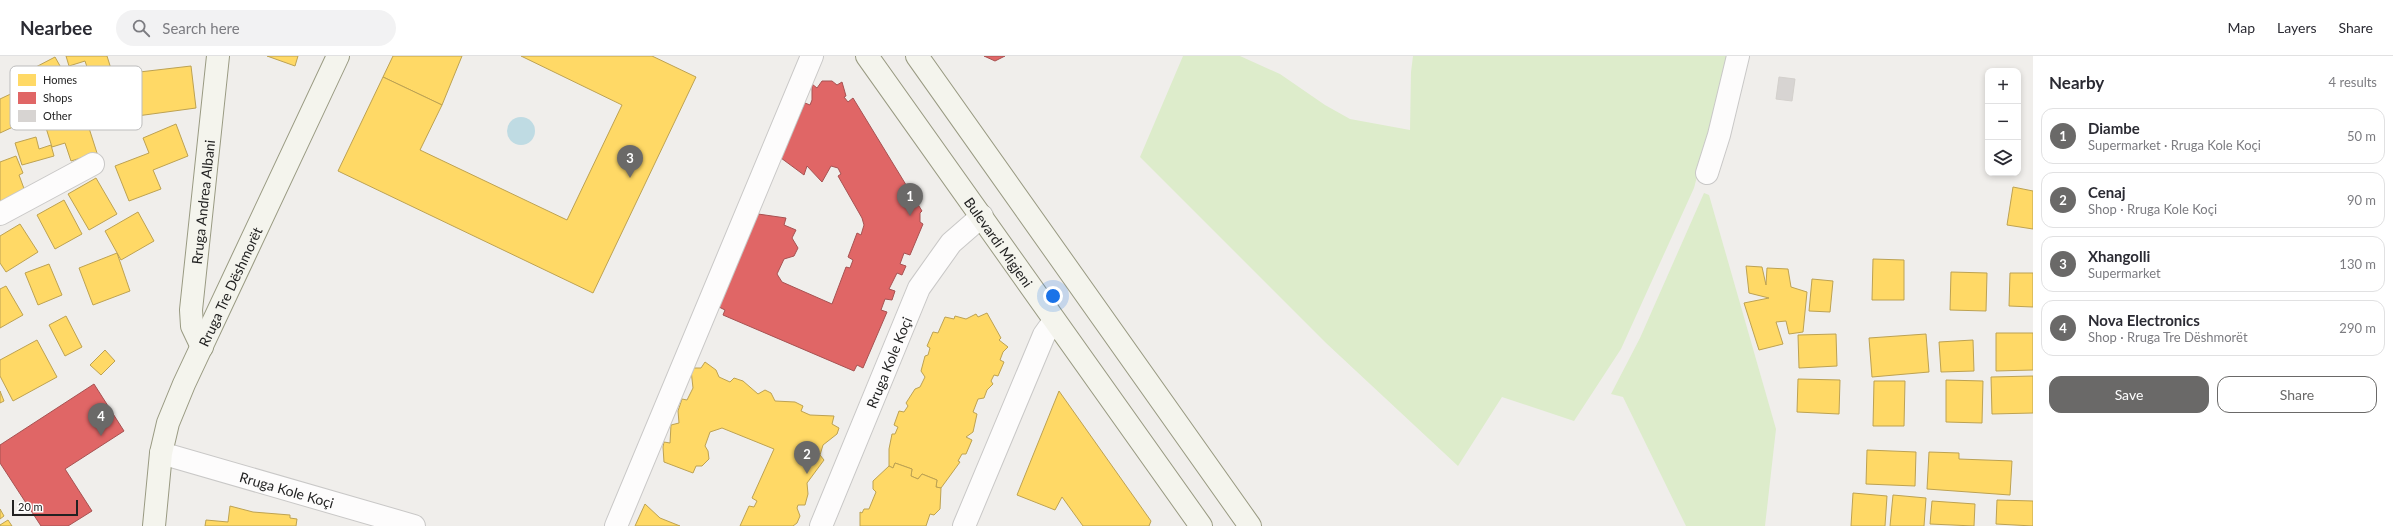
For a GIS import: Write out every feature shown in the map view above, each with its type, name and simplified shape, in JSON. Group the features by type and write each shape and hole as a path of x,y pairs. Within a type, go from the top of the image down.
{"main road":[{"name":"Rruga Andrea Albani","path":"202,347 192,326 191,310 218,56"},
{"name":"Rruga Tre Dëshmorët","path":"152,525 161,453 168,423 338,56"},
{"name":"Bulevardi Migjeni","path":"867,56 1201,526"},
{"path":"917,56 1250,526"}],"street":[{"path":"616,526 812,56"},
{"path":"1707,173 1719,136 1738,56"},
{"path":"0,214 93,164"},
{"name":"Rruga Kole Koçi","path":"821,526 919,288 951,243 982,216"},
{"path":"964,526 1044,334 1054,321"},
{"name":"Rruga Kole Koçi","path":"161,453 414,526"}],"green space":[{"path":"1183,56 1240,56 1280,74 1325,105 1350,119 1410,130 1411,72 1413,56 1729,56 1694,188 1621,349 1574,421 1502,397 1458,466 1326,343 1140,157"},
{"path":"1704,193 1709,195 1776,429 1765,526 1686,526 1623,397 1611,394 1640,338"}],"water":[{"path":"521,117 531,121 535,131 531,141 521,145 511,141 507,131 511,121"}],"building: Homes":[{"path":"66,56 107,56 110,66 87,66 85,61 69,66"},
{"path":"267,56 298,56 295,66"},
{"path":"393,56 462,56 442,105 383,77"},
{"path":"521,56 652,56 696,77 593,293 338,171 383,77 442,105 420,150 567,220 622,105"},
{"path":"55,57 60,66 38,66"},
{"path":"191,66 196,108 142,115 142,72"},
{"path":"10,94 10,128 0,133 0,99"},
{"path":"176,124 188,156 153,170 161,189 129,201 115,166 149,153 143,138"},
{"path":"47,130 90,130 97,153 71,161 65,143 52,147"},
{"path":"36,137 39,149 51,145 54,156 22,165 15,143"},
{"path":"16,156 23,173 19,175 26,194 0,204 0,162"},
{"path":"96,178 117,214 89,230 68,194"},
{"path":"2013,187 2033,191 2033,229 2007,225"},
{"path":"64,200 82,234 55,249 37,215"},
{"path":"138,212 154,241 121,260 105,231"},
{"path":"20,224 38,252 6,272 0,263 0,236"},
{"path":"117,253 130,291 93,305 79,268"},
{"path":"1873,259 1904,260 1904,300 1872,300"},
{"path":"49,264 62,295 38,305 25,273"},
{"path":"1746,266 1762,267 1766,285 1767,268 1788,269 1791,287 1807,292 1803,332 1789,334 1786,321 1776,322 1783,344 1759,350 1744,303 1769,298 1749,293"},
{"path":"1951,272 1987,273 1986,311 1950,310"},
{"path":"2010,273 2033,273 2033,307 2009,306"},
{"path":"1812,279 1833,281 1830,312 1809,311"},
{"path":"6,286 23,315 0,328 0,289"},
{"path":"987,313 1001,338 999,340 1008,347 1003,352 1000,360 1004,362 998,376 994,375 991,381 993,384 987,390 984,398 978,399 973,412 977,414 973,432 966,437 972,440 966,454 962,454 958,461 960,462 941,488 936,487 937,480 922,474 918,479 911,476 912,469 895,463 893,468 889,466 889,449 892,434 895,434 898,427 894,425 899,411 904,412 908,406 906,403 915,389 920,387 925,377 921,371 925,356 928,355 930,348 927,346 933,332 938,333 945,317 954,319 955,316 966,319 976,314 978,317"},
{"path":"66,316 82,347 65,356 49,325"},
{"path":"1996,333 2033,333 2033,370 1996,371"},
{"path":"1836,334 1837,366 1799,368 1798,335"},
{"path":"1926,334 1929,372 1872,377 1869,338"},
{"path":"37,340 57,377 13,401 0,376 0,360"},
{"path":"1973,340 1974,371 1941,372 1939,342"},
{"path":"105,350 115,361 101,375 90,365"},
{"path":"705,362 716,370 719,377 730,382 734,378 743,381 758,394 765,390 771,393 775,401 795,402 803,406 801,411 810,415 834,416 832,424 839,428 837,434 823,445 820,455 824,460 807,483 808,494 805,505 798,505 797,508 800,516 797,523 793,526 740,526 749,506 754,507 757,501 752,498 774,449 722,428 710,432 705,446 708,451 709,459 702,466 696,466 693,473 664,462 664,442 670,443 671,425 679,423 678,411 682,399 687,400 693,388 691,370 692,368 701,368"},
{"path":"2033,376 2033,413 1992,414 1991,377"},
{"path":"1798,379 1840,380 1839,414 1797,412"},
{"path":"1946,380 1983,381 1982,423 1946,422"},
{"path":"1874,381 1905,381 1904,426 1873,426"},
{"path":"0,391 4,401 0,403"},
{"path":"1059,391 1151,521 1149,526 1083,526 1062,497 1055,510 1017,495"},
{"path":"1867,450 1916,452 1915,486 1866,484"},
{"path":"1929,452 1959,453 1959,459 2012,461 2010,495 1927,489"},
{"path":"895,463 912,469 911,476 918,479 922,474 937,480 936,487 941,488 940,509 934,515 930,514 926,526 860,526 860,512 862,513 864,509 869,509 876,492 873,489 873,481 889,466 893,468"},
{"path":"1853,493 1887,496 1885,526 1851,526"},
{"path":"1893,495 1926,498 1924,526 1890,526"},
{"path":"1997,500 2033,501 2033,526 1996,524"},
{"path":"1932,501 1975,504 1974,526 1930,524"},
{"path":"645,504 660,518 680,526 635,526"},
{"path":"230,506 253,512 290,515 290,518 297,519 296,526 205,526 206,520 228,522"},
{"path":"0,509 4,516 0,519"},
{"path":"8,520 12,526 0,526 0,525"}],"building: Shops":[{"path":"984,56 1005,56 995,61"},
{"path":"822,81 832,81 837,85 842,82 846,96 844,97 848,102 853,98 922,211 920,213 920,222 923,224 910,255 904,253 900,264 906,266 902,275 897,273 889,289 895,291 892,300 885,299 881,310 887,312 863,368 857,365 854,371 723,315 725,310 719,307 758,214 786,218 784,225 796,230 792,238 798,248 794,256 784,259 777,274 782,282 832,304 846,267 850,268 853,260 848,257 857,233 861,235 864,225 862,218 838,176 841,174 838,168 831,166 822,182 807,166 804,175 781,158 805,103 810,105 812,100 812,84 817,88"},
{"path":"94,384 124,431 65,469 92,511 68,526 41,526 0,463 0,445"}],"building: Other":[{"path":"1779,77 1795,79 1792,101 1776,99"}],"place":[{"name":"Xhangolli","path":"630,178"},
{"name":"Diambe","path":"910,216"},
{"name":"Nova Electronics","path":"101,436"},
{"name":"Cenaj","path":"807,474"}]}
